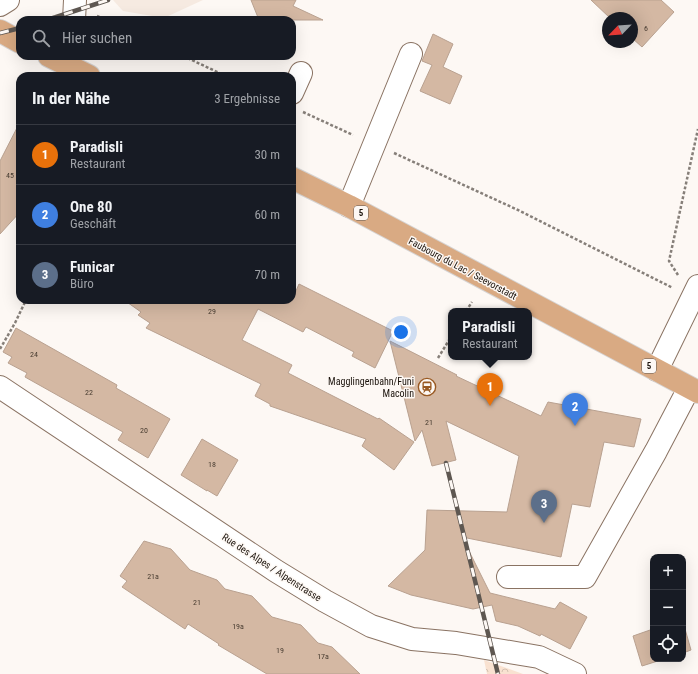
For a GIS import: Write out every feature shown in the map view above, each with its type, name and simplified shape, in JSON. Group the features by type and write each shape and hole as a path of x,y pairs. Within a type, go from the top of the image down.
{"main road":[{"path":"0,32 16,40"},
{"path":"70,61 84,72"},
{"name":"Faubourg du Lac / Seevorstadt","path":"296,180 349,206 694,390"}],"street":[{"path":"0,5 8,0"},
{"path":"74,16 75,0"},
{"path":"349,206 411,54"},
{"path":"296,96 301,73"},
{"path":"657,370 695,292"},
{"name":"Rue des Alpes / Alpenstrasse","path":"0,387 276,572 371,626 412,639 456,643 538,657 575,674"},
{"path":"508,577 585,577 656,451 694,390"}],"path":[{"path":"192,60 217,72"},
{"path":"296,102 374,144 695,292"},
{"path":"695,292 669,261 698,129"},
{"path":"468,308 472,302"},
{"path":"0,349 24,304"},
{"path":"438,358 448,341"}],"shaded area":[{"path":"113,0 203,0 168,16 152,16 123,11"}],"green space":[{"path":"484,660 523,674 487,674"}],"building":[{"path":"251,0 296,0 293,6 323,20 296,20 296,16 257,16"},
{"path":"591,0 661,0 674,12 642,47 638,43 638,12 604,12"},
{"path":"433,34 453,44 443,67 462,76 450,104 420,91 432,65 422,61"},
{"path":"16,130 16,216 0,234 0,161"},
{"path":"299,284 393,331 375,368 352,356 354,352 306,327 303,332 258,309 242,340 292,365 288,373 378,419 379,418 414,442 394,470 362,446 366,439 270,406 270,404 255,396 261,384 146,328 150,323 138,315 141,312 130,304 296,304 296,291"},
{"path":"16,328 117,385 116,388 170,419 148,458 118,440 123,432 25,377 27,373 8,363 12,357 3,352"},
{"path":"390,341 457,375 456,376 541,416 548,402 641,419 634,447 604,442 590,507 572,504 561,557 462,537 490,593 555,609 560,602 587,617 570,649 541,634 540,636 518,626 496,621 492,605 473,609 411,595 388,586 425,550 427,510 507,512 519,456 446,421 456,460 432,466 422,430 415,441"},
{"path":"202,439 238,460 217,496 181,475"},
{"path":"144,541 171,549 190,570 217,580 225,589 252,596 272,617 301,625 318,643 332,647 360,674 267,674 218,645 219,644 188,624 185,629 122,587 127,581 120,576"},
{"path":"650,630 650,662 655,662 642,666 633,636"},
{"path":"686,632 691,650 686,652"}],"railway":[{"path":"59,16 108,0"},
{"path":"0,33 16,29"},
{"path":"446,463 498,674"}],"place":[{"name":"Magglingenbahn/Funi Macolin","path":"427,387"},
{"name":"Paradisli","path":"490,406"},
{"name":"One 80","path":"575,426"},
{"name":"Funicar","path":"544,523"}]}
